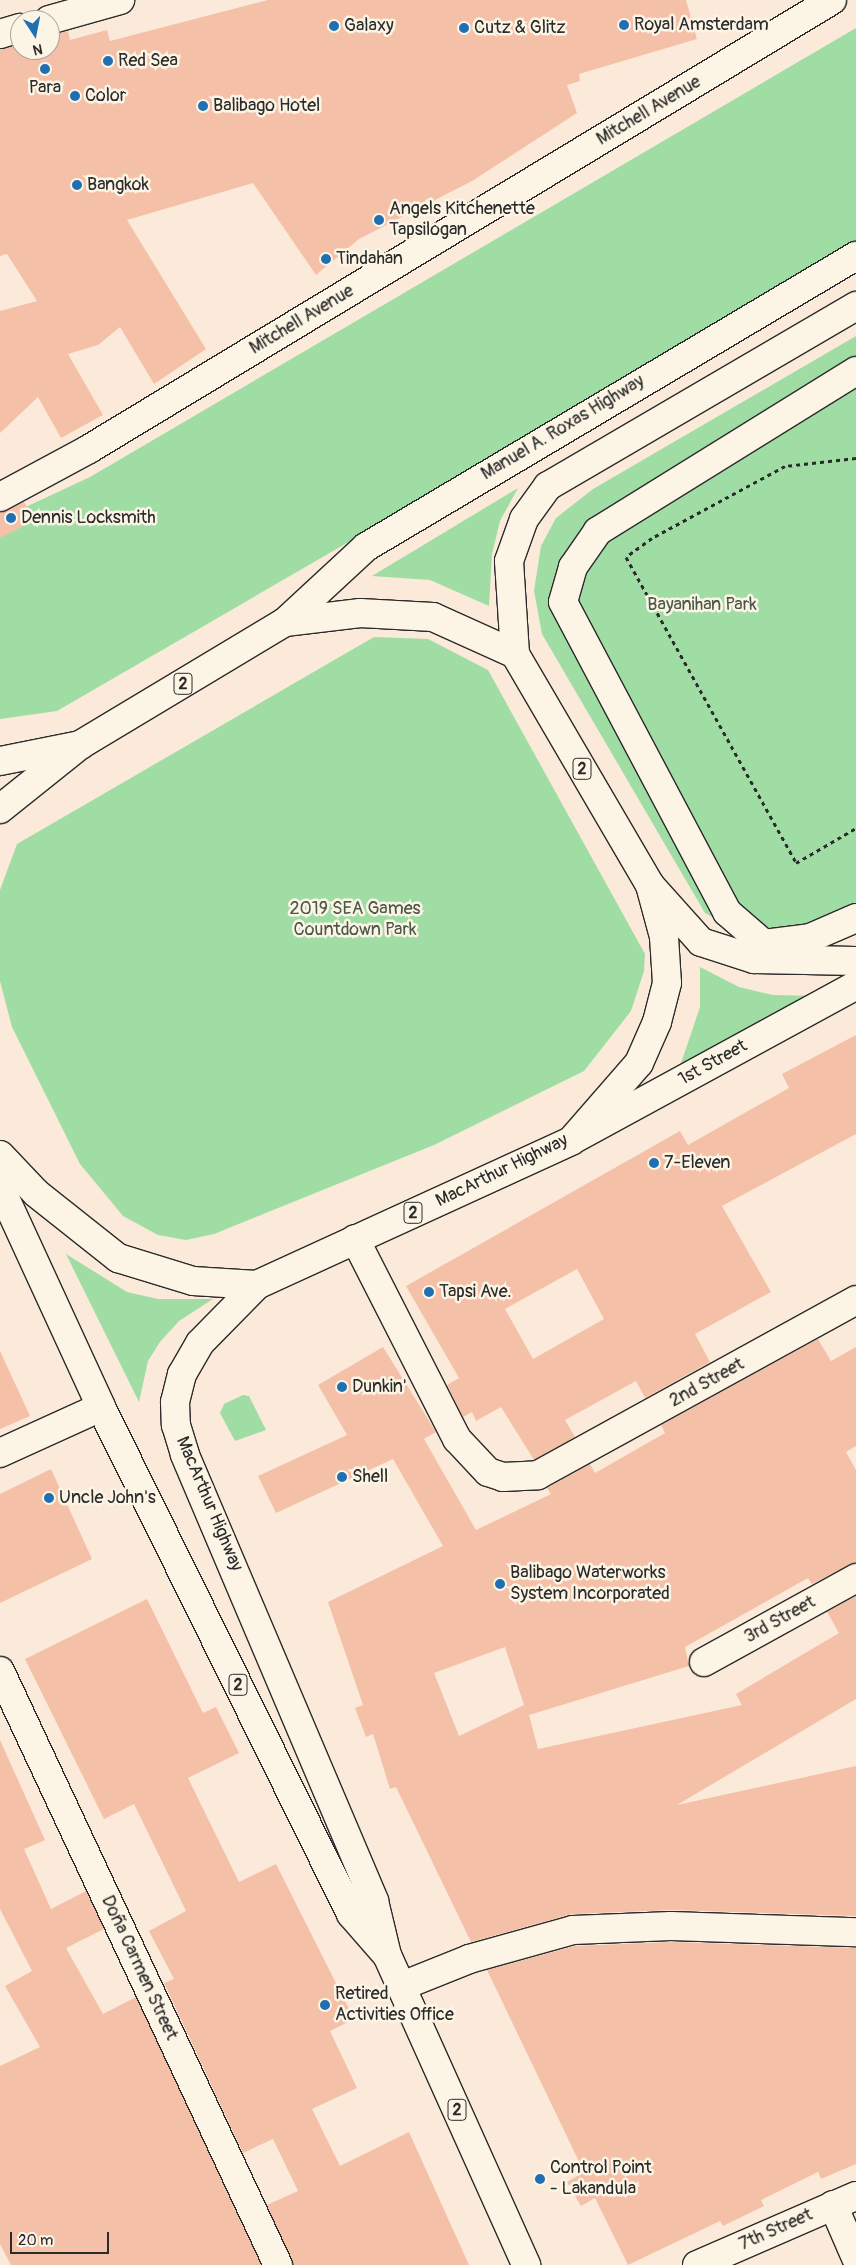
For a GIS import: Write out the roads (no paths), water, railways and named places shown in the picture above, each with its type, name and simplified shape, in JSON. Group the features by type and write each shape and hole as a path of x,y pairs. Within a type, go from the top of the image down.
{"main road":[{"path":"60,17 120,0"},
{"name":"Mitchell Avenue","path":"0,497 89,449 832,0"},
{"name":"Manuel A. Roxas Highway","path":"285,622 366,547 856,256"},
{"path":"515,654 509,561 524,519 548,486 856,306"},
{"path":"856,372 598,531 573,567 563,602 727,912 764,944 810,938 856,918"},
{"name":"2","path":"0,761 80,745 285,622 360,613 433,617 515,654"},
{"name":"MacArthur Highway","path":"515,654 650,885 664,937 667,983 657,1022 639,1063 571,1141 257,1285 200,1343 182,1374 176,1425 374,1901 387,1955 526,2265"},
{"path":"0,809 80,745"},
{"path":"650,885 701,942 754,960 856,961"},
{"name":"1st Street","path":"571,1141 856,985"},
{"path":"0,1156 36,1193 118,1258 193,1281 257,1285"},
{"name":"MacArthur Highway","path":"0,1187 101,1407 351,1914 387,1955"},
{"name":"2nd Street","path":"355,1239 470,1456 488,1472 518,1479 558,1465 856,1300"},
{"path":"0,1453 101,1407"},
{"name":"3rd Street","path":"704,1662 856,1578"},
{"name":"Doña Carmen Street","path":"0,1671 278,2265"},
{"path":"402,1986 469,1959 573,1930 671,1926 856,1932"},
{"path":"845,2200 856,2258"},
{"name":"7th Street","path":"697,2265 845,2200"}],"place":[{"name":"Royal Amsterdam","path":"624,25"},
{"name":"Galaxy","path":"334,26"},
{"name":"Cutz & Glitz","path":"464,28"},
{"name":"Red Sea","path":"108,61"},
{"name":"Para","path":"45,69"},
{"name":"Color","path":"75,96"},
{"name":"Balibago Hotel","path":"203,106"},
{"name":"Bangkok","path":"77,185"},
{"name":"Angels Kitchenette Tapsilogan","path":"379,220"},
{"name":"Tindahan","path":"326,259"},
{"name":"Dennis Locksmith","path":"11,518"},
{"name":"7-Eleven","path":"654,1163"},
{"name":"Tapsi Ave.","path":"429,1292"},
{"name":"Dunkin'","path":"342,1387"},
{"name":"Shell","path":"342,1477"},
{"name":"Uncle John's","path":"49,1498"},
{"name":"Balibago Waterworks System Incorporated","path":"500,1584"},
{"name":"Retired Activities Office","path":"325,2005"},
{"name":"Control Point - Lakandula","path":"540,2179"}],"park label":[{"name":"Bayanihan Park","path":"702,605"},
{"name":"2019 SEA Games Countdown Park","path":"355,920"}]}
